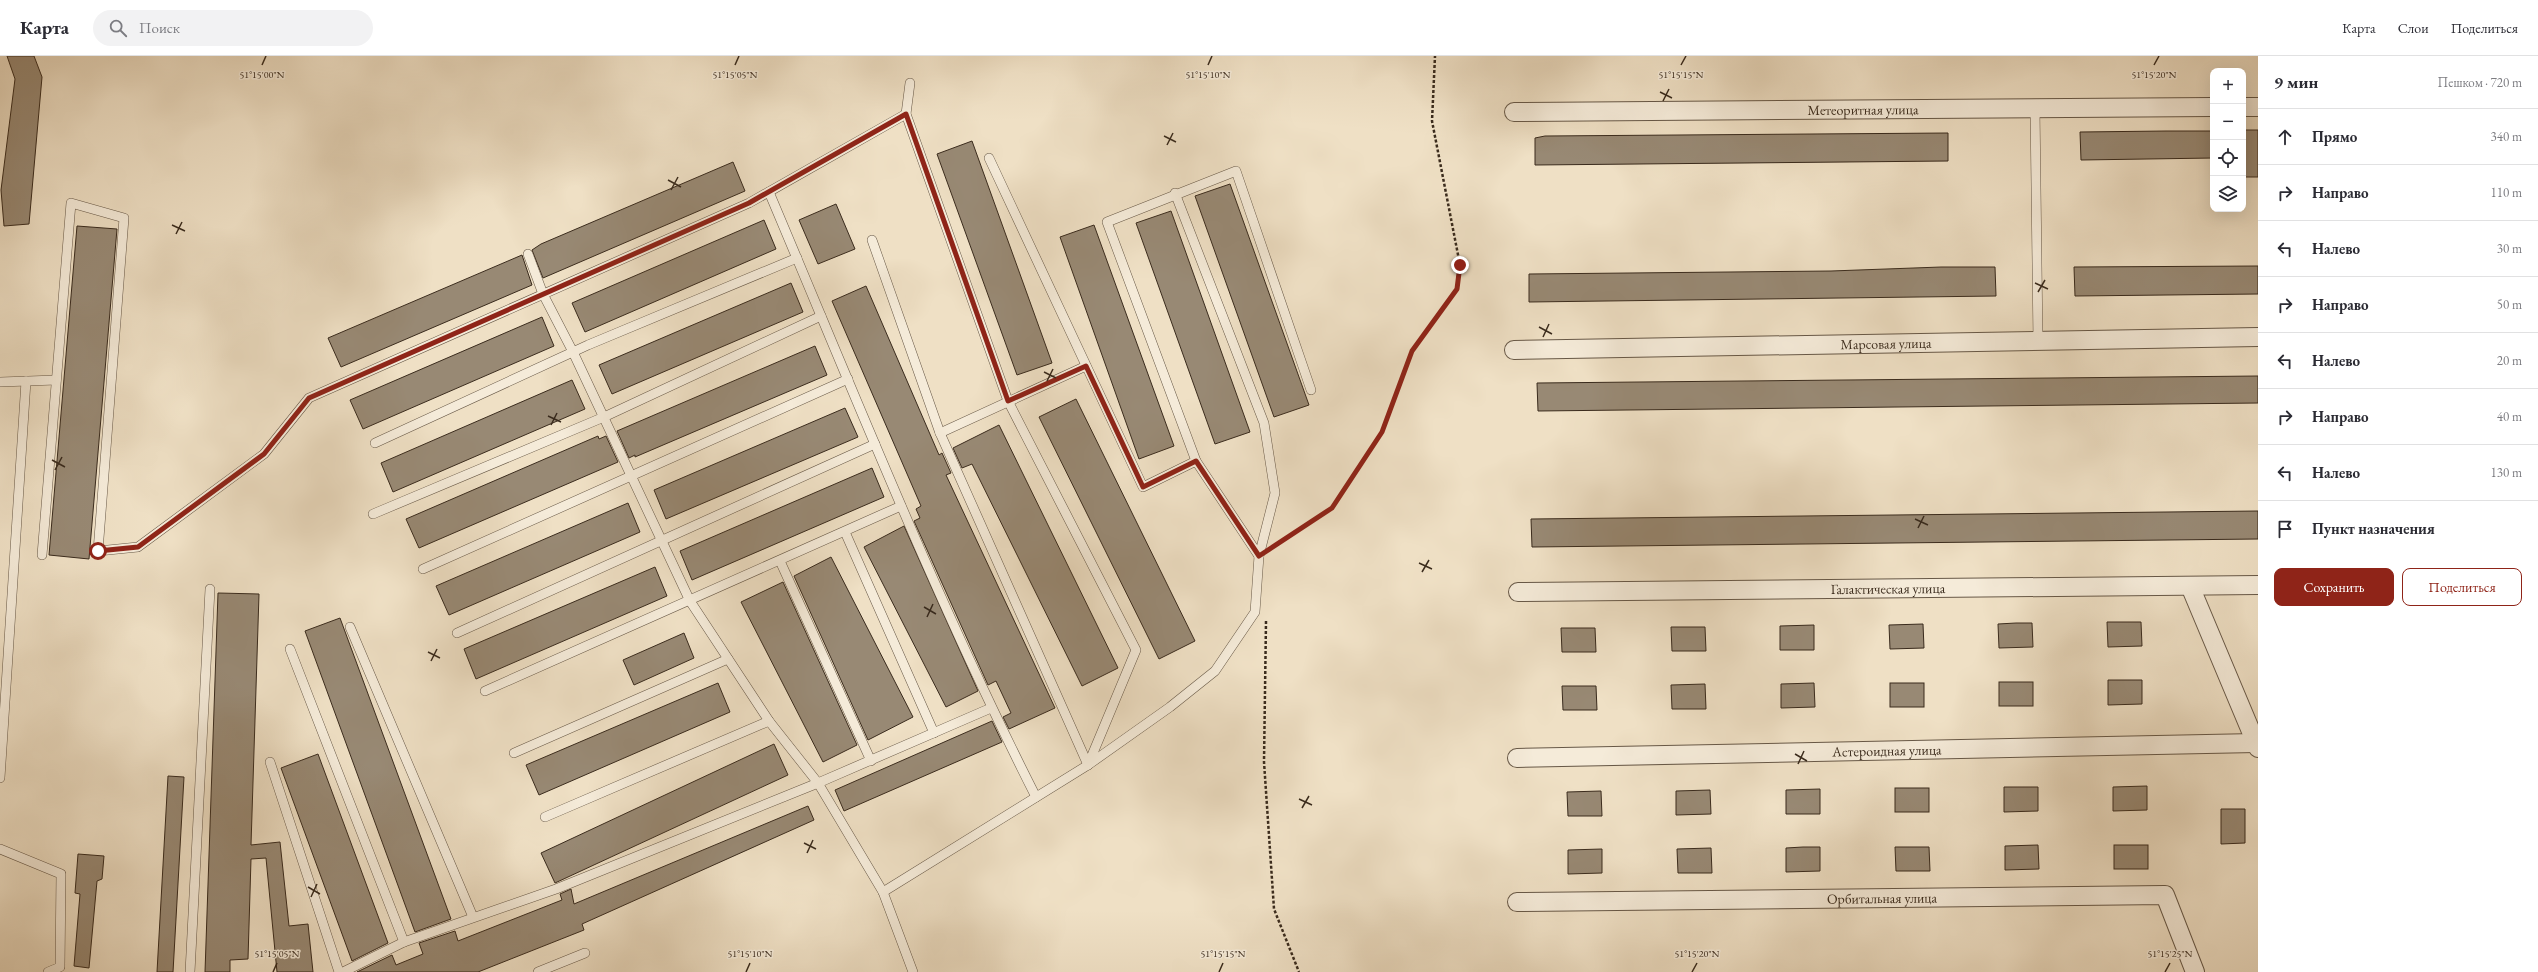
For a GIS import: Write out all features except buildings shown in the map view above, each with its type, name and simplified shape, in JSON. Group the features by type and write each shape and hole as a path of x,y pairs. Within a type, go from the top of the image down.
{"street":[{"path":"2246,107 2258,107"},
{"name":"Метеоритная улица","path":"1514,112 2210,108"},
{"name":"Марсовая улица","path":"1514,350 2258,337"},
{"name":"Астероидная улица","path":"1517,758 2257,745 2190,586"},
{"name":"Галактическая улица","path":"1518,592 2258,586"},
{"name":"Орбитальная улица","path":"1517,902 2165,895 2195,972"}],"lane":[{"path":"910,83 906,114 1008,401 1136,650 1088,765"},
{"path":"2035,109 2038,341"},
{"path":"42,555 71,203 124,218 98,551 138,547 264,454 309,398 749,203 906,114"},
{"path":"989,158 1143,487 1196,461"},
{"path":"1259,556 1196,461 1107,222 1174,194 1236,171 1311,390"},
{"path":"769,192 901,506 991,708 1036,797"},
{"path":"883,892 1088,765 1170,707 1215,671 1255,612 1259,556 1275,493 1264,423 1174,194"},
{"path":"872,240 940,433 1088,765"},
{"path":"528,254 543,294 574,352 690,601 769,721 818,783 883,892 913,972"},
{"path":"375,443 574,352 797,258"},
{"path":"373,514 604,417 821,316"},
{"path":"940,433 1086,366"},
{"path":"423,569 632,477 848,379"},
{"path":"0,382 56,380"},
{"path":"0,778 26,381"},
{"path":"457,633 875,444"},
{"path":"485,691 901,506"},
{"path":"845,532 934,733"},
{"path":"780,561 871,761"},
{"path":"190,972 210,589"},
{"path":"350,627 473,917"},
{"path":"290,649 404,942"},
{"path":"514,753 728,659"},
{"path":"343,972 404,942 556,889 871,761 991,708"},
{"path":"545,817 769,721"},
{"path":"270,762 339,972"},
{"path":"0,849 61,874 60,967 48,972"},
{"path":"538,972 585,953"}],"path":[{"path":"1259,556 1332,508 1382,432 1412,351 1457,289 1460,265 1432,121 1435,56"},
{"path":"1266,616 1264,762 1274,909 1299,972"}],"route":[{"path":"98,551 138,547 264,454 309,398 749,203 906,114 1008,401 1086,366 1143,487 1196,461 1259,556 1332,508 1382,432 1412,351 1457,289 1460,265"}]}
